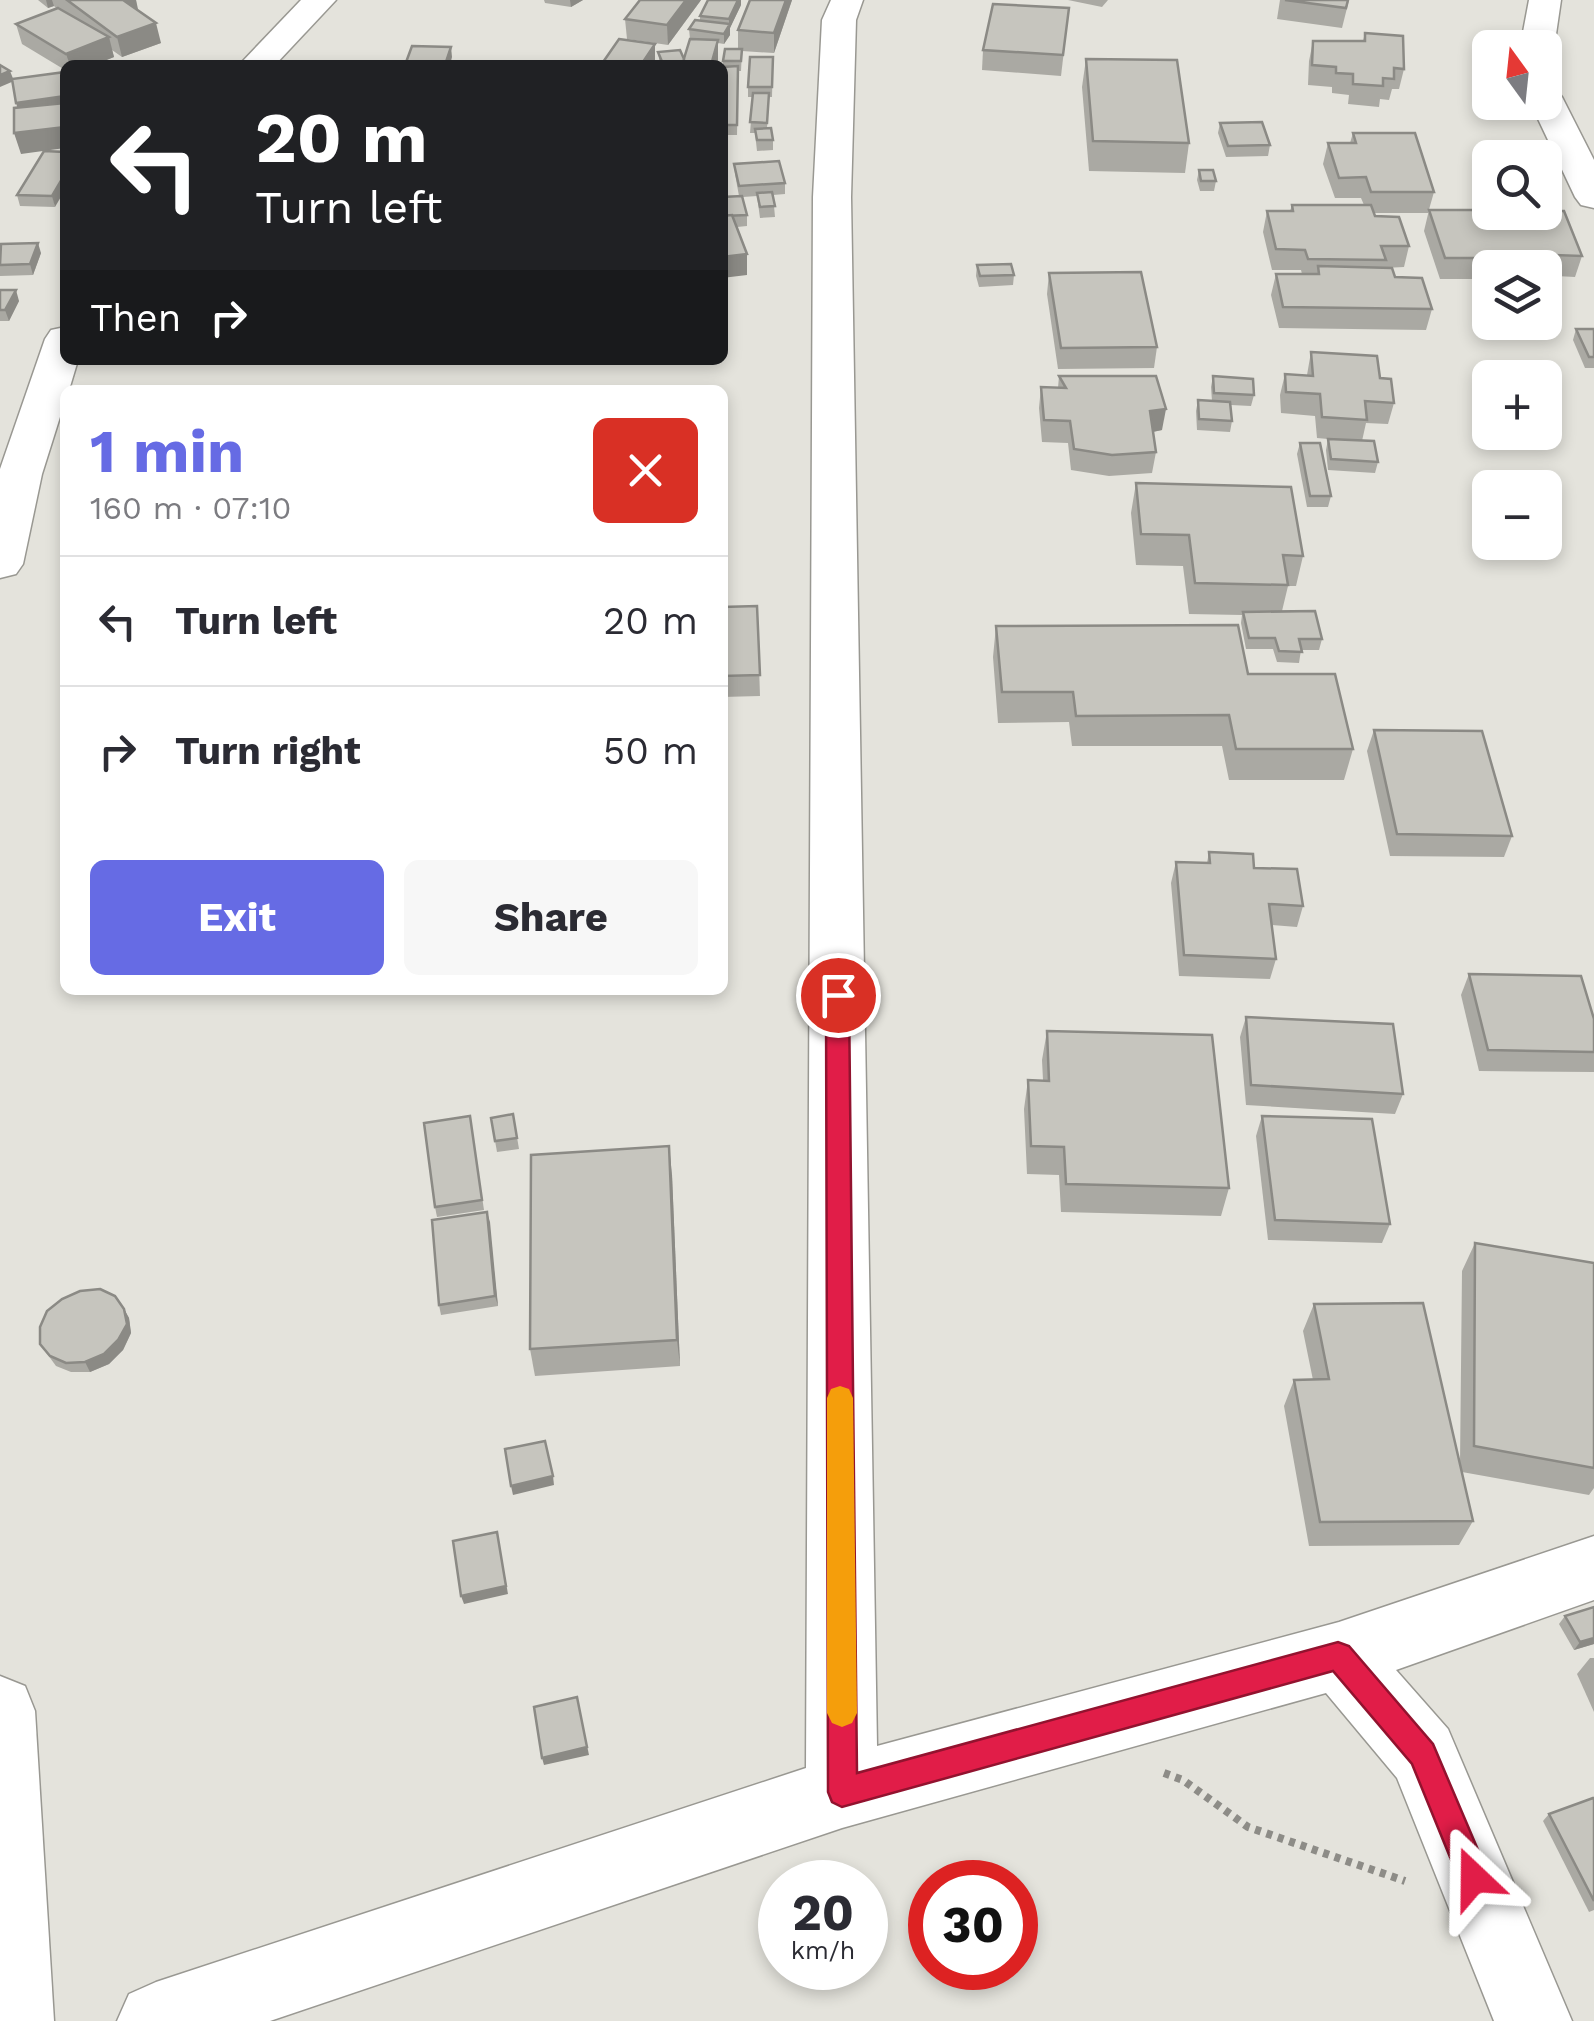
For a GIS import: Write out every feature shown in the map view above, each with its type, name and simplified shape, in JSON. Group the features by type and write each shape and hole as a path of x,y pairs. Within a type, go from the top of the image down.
{"street":[{"path":"261,60 320,0"},
{"path":"842,1792 832,197 839,20 846,0"},
{"path":"1540,30 1544,0"},
{"path":"1554,120 1594,197"},
{"path":"0,564 20,474 60,354"},
{"path":"156,2021 842,1792 1338,1656 1594,1568"},
{"path":"1338,1656 1423,1754 1534,2021"},
{"path":"0,1711 16,2021"}],"path":[{"path":"1078,1727 1130,1762 1183,1780 1248,1827 1487,1910"}],"building":[{"path":"67,0 123,0 156,23 117,37"},
{"path":"640,0 686,0 667,25 625,19"},
{"path":"708,0 738,0 729,19 700,16"},
{"path":"750,0 786,0 774,33 738,30"},
{"path":"1285,0 1348,0 1346,8"},
{"path":"993,4 1069,8 1063,55 983,50"},
{"path":"58,8 109,37 66,54 16,24"},
{"path":"695,20 730,24 724,34 689,29"},
{"path":"1365,33 1403,36 1404,69 1394,68 1394,79 1383,78 1383,86 1353,84 1353,74 1336,73 1336,67 1312,65 1313,41 1365,41"},
{"path":"619,39 655,44 644,60 604,60"},
{"path":"690,39 718,40 712,60 684,60"},
{"path":"412,46 451,47 447,60 407,60"},
{"path":"725,49 742,49 741,61 723,60"},
{"path":"680,50 684,59 661,60 658,52"},
{"path":"750,57 773,57 772,87 748,87"},
{"path":"1086,59 1177,60 1189,143 1093,141"},
{"path":"738,66 737,125 728,125 728,67"},
{"path":"60,73 60,97 16,103 12,79"},
{"path":"753,93 769,93 767,123 750,122"},
{"path":"60,103 60,128 14,133 14,108"},
{"path":"1262,122 1270,145 1228,146 1220,123"},
{"path":"771,128 773,140 757,140 755,129"},
{"path":"1353,133 1415,133 1434,192 1371,192 1366,177 1339,178 1328,143 1356,143"},
{"path":"44,151 60,152 60,182 52,196 17,195"},
{"path":"779,161 785,183 739,186 734,164"},
{"path":"1199,170 1213,170 1216,181 1201,181"},
{"path":"772,192 775,206 760,207 757,193"},
{"path":"742,196 747,215 728,216 728,197"},
{"path":"1292,205 1371,205 1375,216 1399,217 1409,246 1381,246 1386,260 1308,259 1305,250 1276,249 1267,211 1293,211"},
{"path":"1429,210 1472,210 1472,230 1562,230 1564,211 1582,256 1562,255 1562,250 1472,250 1472,258 1445,258"},
{"path":"728,215 732,215 747,254 728,256"},
{"path":"38,243 30,264 0,265 1,244"},
{"path":"1011,264 1014,275 980,276 977,265"},
{"path":"1318,266 1392,268 1395,277 1422,278 1432,309 1283,307 1276,274 1319,274"},
{"path":"1141,272 1157,347 1061,348 1049,273"},
{"path":"0,290 16,290 5,310 0,310"},
{"path":"1576,329 1594,329 1594,357 1589,357"},
{"path":"1311,352 1377,356 1380,378 1391,379 1394,403 1365,401 1367,420 1322,417 1320,394 1286,392 1285,374 1313,376"},
{"path":"1059,376 1156,376 1166,409 1150,411 1156,452 1112,455 1074,449 1070,421 1044,420 1041,387 1066,388"},
{"path":"1213,376 1253,379 1254,395 1214,393"},
{"path":"1198,400 1230,402 1232,421 1199,419"},
{"path":"1328,439 1374,441 1378,462 1331,459"},
{"path":"1300,443 1320,443 1331,496 1310,496"},
{"path":"1136,483 1291,487 1303,556 1283,555 1288,585 1195,583 1189,535 1141,534"},
{"path":"757,606 760,675 728,676 728,607"},
{"path":"1315,611 1322,639 1299,639 1302,652 1279,651 1275,638 1249,638 1243,612"},
{"path":"1238,625 1248,674 1335,674 1353,749 1236,749 1229,715 1076,716 1073,692 1002,692 996,626"},
{"path":"1374,730 1482,731 1512,836 1397,834"},
{"path":"1209,852 1253,854 1254,868 1297,869 1303,906 1269,904 1276,959 1184,955 1176,862 1210,863"},
{"path":"1469,974 1581,976 1594,1019 1594,1052 1488,1050"},
{"path":"1246,1017 1393,1024 1403,1094 1251,1085"},
{"path":"1047,1031 1212,1035 1229,1188 1066,1184 1064,1147 1031,1146 1028,1080 1049,1081"},
{"path":"513,1114 517,1138 495,1141 491,1118"},
{"path":"470,1116 482,1200 435,1207 424,1123"},
{"path":"1262,1116 1372,1119 1390,1224 1275,1220"},
{"path":"669,1146 677,1340 530,1349 531,1155"},
{"path":"487,1212 495,1296 439,1305 432,1220"},
{"path":"1475,1243 1594,1263 1594,1468 1474,1446"},
{"path":"100,1289 115,1296 124,1309 127,1324 118,1340 104,1354 85,1362 66,1363 50,1356 40,1344 40,1327 47,1311 80,1291"},
{"path":"1423,1303 1473,1521 1320,1522 1294,1380 1329,1379 1314,1304"},
{"path":"545,1441 553,1476 511,1486 505,1449"},
{"path":"497,1532 506,1586 461,1596 453,1541"},
{"path":"1594,1607 1594,1638 1580,1642 1565,1616"},
{"path":"577,1697 587,1747 542,1758 534,1707"},
{"path":"1594,1799 1594,1901 1549,1814"}],"slow traffic":[{"path":"840,1398 842,1713"}],"route":[{"path":"838,995 842,1792 1338,1656 1423,1754 1474,1878"}]}
